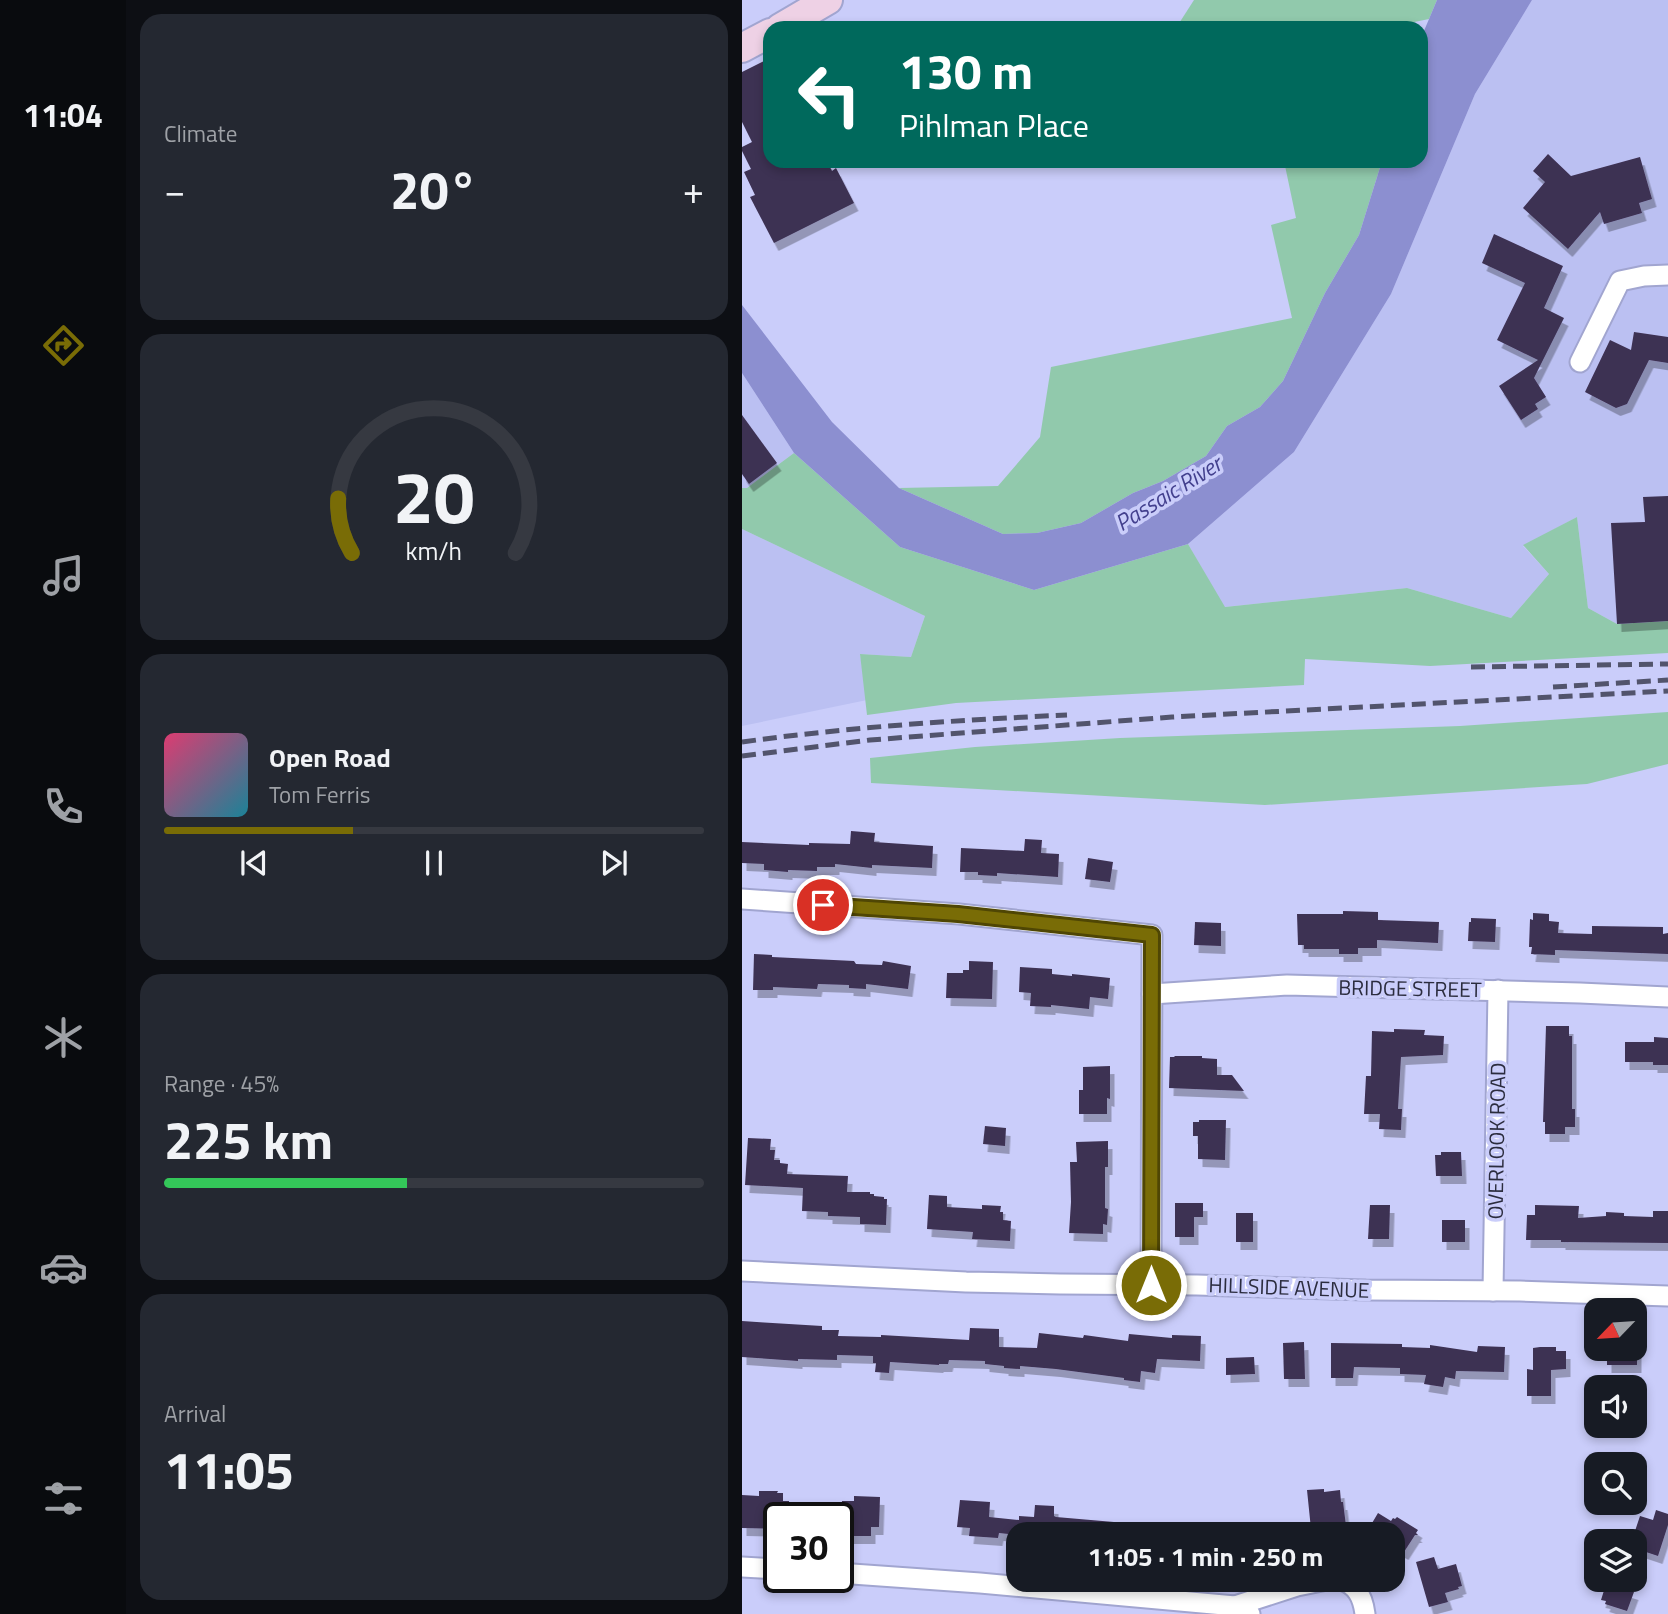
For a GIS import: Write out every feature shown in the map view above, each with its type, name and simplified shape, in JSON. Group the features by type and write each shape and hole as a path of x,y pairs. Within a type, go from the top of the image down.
{"street":[{"path":"792,21 828,0"},
{"path":"742,48 763,37"},
{"path":"1580,362 1620,281 1644,275 1668,275"},
{"path":"742,899 958,914 1152,935 1151,1285"},
{"name":"BRIDGE STREET","path":"1152,993 1287,985 1668,997"},
{"name":"OVERLOOK ROAD","path":"1493,1291 1498,990"},
{"name":"HILLSIDE AVENUE","path":"742,1271 966,1282 1668,1296"},
{"path":"742,1567 763,1568"},
{"path":"854,1574 968,1582 1242,1610 1283,1592"},
{"path":"1358,1592 1365,1614"}],"shaded area":[{"path":"1532,0 1668,0 1668,621 1617,624 1588,608 1577,517 1523,546 1549,574 1511,618 1407,588 1224,607 1188,544 1294,452 1391,294 1475,94"},
{"path":"742,373 794,453 747,488 742,488"},
{"path":"742,529 925,616 911,657 860,654 867,700 742,726"}],"green space":[{"path":"1194,0 1437,0 1429,19 1419,21 1180,21"},
{"path":"1285,168 1380,168 1359,235 1325,293 1283,381 1260,407 1227,426 1206,456 1081,523 1037,533 1003,534 899,488 998,486 1040,437 1051,367 1292,318 1271,225 1296,218"},
{"path":"794,453 900,547 1034,590 1188,544 1225,607 1407,588 1511,618 1549,574 1523,545 1577,517 1588,608 1617,624 1668,621 1668,653 1430,666 1305,659 1304,685 956,703 867,715 860,654 911,657 925,616 742,529 742,488 747,488"},
{"path":"1668,712 1668,764 1587,784 1265,805 871,783 870,758 975,747 1120,738 1460,726"}],"water":[{"name":"Passaic River","path":"1437,0 1532,0 1475,94 1391,294 1294,452 1188,544 1034,590 900,547 794,453 742,373 742,305 832,422 899,488 1003,534 1037,533 1081,523 1133,493 1163,481 1206,456 1227,426 1260,407 1283,381 1325,293 1359,235 1380,168 1428,168 1428,21"}],"building":[{"path":"763,62 763,168 830,168 832,171 836,168 854,203 774,243 750,197 755,195 744,172 751,169 742,147 752,142 742,122 742,72"},
{"path":"1548,154 1571,176 1640,157 1652,199 1639,203 1642,213 1604,224 1600,212 1568,249 1523,208 1545,182 1533,171"},
{"path":"1494,234 1563,266 1544,308 1564,318 1534,378 1546,397 1535,404 1538,409 1521,420 1499,386 1538,360 1497,340 1525,283 1482,263"},
{"path":"1634,332 1668,337 1668,363 1649,360 1627,404 1616,408 1585,392 1610,340 1631,350"},
{"path":"742,415 777,463 749,484 742,474"},
{"path":"1668,496 1668,621 1617,624 1611,523 1645,522 1643,497"},
{"path":"851,831 875,833 874,842 933,846 932,868 872,865 872,868 835,864 835,867 817,867 817,871 788,872 764,870 764,864 742,863 742,842 850,844"},
{"path":"1025,839 1042,840 1041,853 1059,854 1058,877 997,873 997,876 960,872 961,848 1024,851"},
{"path":"1088,858 1113,862 1110,882 1085,879"},
{"path":"1343,911 1378,912 1378,920 1439,922 1438,943 1377,940 1377,948 1358,948 1358,954 1339,954 1339,949 1304,949 1304,945 1298,945 1297,914 1343,914"},
{"path":"1533,913 1549,914 1549,921 1559,922 1558,933 1592,934 1592,926 1663,927 1663,934 1668,933 1668,954 1555,950 1555,955 1531,954 1530,919 1533,920"},
{"path":"1471,918 1496,919 1495,942 1468,941"},
{"path":"1195,922 1221,923 1221,946 1194,945"},
{"path":"754,954 854,961 856,964 882,965 883,961 911,966 908,989 866,984 866,989 849,988 849,985 818,984 817,989 773,987 773,990 753,990"},
{"path":"969,961 993,962 992,999 946,998 947,973 963,973 963,970 969,970"},
{"path":"1020,967 1052,969 1052,974 1110,978 1108,999 1090,997 1089,1009 1030,1006 1031,993 1019,992"},
{"path":"1546,1026 1569,1026 1569,1036 1572,1036 1572,1109 1575,1109 1575,1127 1565,1127 1565,1134 1545,1134 1543,1122"},
{"path":"1394,1029 1425,1030 1424,1035 1444,1036 1443,1055 1401,1057 1398,1109 1402,1109 1401,1130 1379,1129 1380,1114 1364,1114 1366,1076 1371,1076 1372,1031 1394,1032"},
{"path":"1654,1037 1668,1038 1668,1065 1625,1062 1625,1042 1654,1042"},
{"path":"1170,1057 1217,1059 1217,1075 1232,1075 1244,1091 1169,1088"},
{"path":"1110,1066 1107,1114 1079,1114 1083,1067"},
{"path":"1226,1120 1225,1160 1198,1159 1198,1136 1193,1136 1193,1122"},
{"path":"985,1126 1006,1128 1005,1146 983,1144"},
{"path":"748,1138 771,1139 770,1150 775,1150 774,1160 788,1164 787,1174 848,1176 847,1192 870,1192 874,1196 884,1197 887,1199 886,1225 860,1224 860,1217 828,1216 828,1212 802,1211 803,1188 745,1185"},
{"path":"1108,1141 1108,1167 1105,1167 1107,1225 1103,1224 1103,1234 1069,1233 1070,1162 1077,1162 1076,1142"},
{"path":"1441,1152 1461,1152 1462,1176 1436,1176 1435,1155 1441,1155"},
{"path":"929,1195 947,1196 947,1207 982,1209 982,1205 1001,1206 1003,1220 1011,1221 1010,1241 972,1239 973,1232 927,1229"},
{"path":"1175,1203 1203,1203 1203,1217 1194,1217 1194,1237 1175,1237"},
{"path":"1370,1205 1390,1205 1389,1239 1368,1239"},
{"path":"1535,1205 1579,1206 1578,1218 1606,1216 1606,1212 1653,1217 1653,1211 1668,1211 1668,1243 1526,1240 1527,1215 1535,1215"},
{"path":"1236,1213 1253,1213 1253,1242 1236,1242"},
{"path":"1442,1220 1465,1220 1465,1242 1442,1242"},
{"path":"742,1321 822,1326 822,1330 839,1330 838,1336 881,1335 969,1340 970,1328 999,1329 999,1347 1037,1348 1039,1333 1128,1341 1129,1334 1172,1338 1172,1335 1201,1336 1200,1361 1157,1359 1155,1373 1141,1371 1140,1382 1056,1369 1020,1366 1020,1369 1004,1368 985,1364 985,1361 949,1360 948,1364 939,1365 890,1362 889,1373 875,1372 876,1363 873,1363 873,1356 837,1355 837,1360 798,1361 742,1357"},
{"path":"1304,1342 1305,1379 1284,1379 1283,1343"},
{"path":"1331,1343 1402,1344 1402,1347 1430,1348 1430,1345 1477,1352 1478,1346 1505,1347 1504,1372 1456,1371 1455,1379 1445,1377 1443,1387 1424,1384 1426,1375 1400,1374 1400,1368 1354,1367 1353,1378 1331,1378"},
{"path":"1556,1347 1556,1351 1566,1351 1566,1369 1551,1370 1551,1396 1527,1396 1527,1369 1533,1370 1533,1348"},
{"path":"1254,1357 1255,1374 1226,1375 1226,1358"},
{"path":"1607,1362 1637,1362 1637,1365 1607,1365"},
{"path":"1307,1490 1340,1490 1346,1522 1310,1522"},
{"path":"759,1491 778,1491 777,1493 783,1493 783,1501 789,1502 763,1502 763,1529 742,1528 742,1495 759,1496"},
{"path":"854,1496 880,1497 879,1527 871,1527 871,1536 854,1536 854,1502 842,1502 854,1501"},
{"path":"960,1500 990,1502 989,1517 1019,1520 1019,1516 1034,1517 1035,1505 1054,1506 1056,1517 1114,1522 1006,1522 1006,1534 999,1533 998,1538 969,1536 970,1528 957,1527"},
{"path":"1656,1510 1668,1514 1668,1525 1658,1556 1647,1552 1647,1529 1636,1529 1640,1516 1653,1520"},
{"path":"1378,1513 1391,1521 1397,1517 1418,1530 1418,1535 1415,1535 1405,1550 1405,1522 1373,1522"},
{"path":"1434,1557 1438,1569 1456,1564 1462,1586 1445,1593 1448,1602 1429,1607 1416,1562"},
{"path":"1604,1592 1634,1592 1627,1611 1605,1604 1606,1601 1601,1600"}],"railway":[{"path":"1471,667 1668,664"},
{"path":"1553,687 1668,680"},
{"path":"742,756 870,740 1172,717 1668,691"},
{"path":"742,742 904,725 1067,715"}],"route":[{"path":"823,905 958,914 1152,935 1151,1285"}]}
